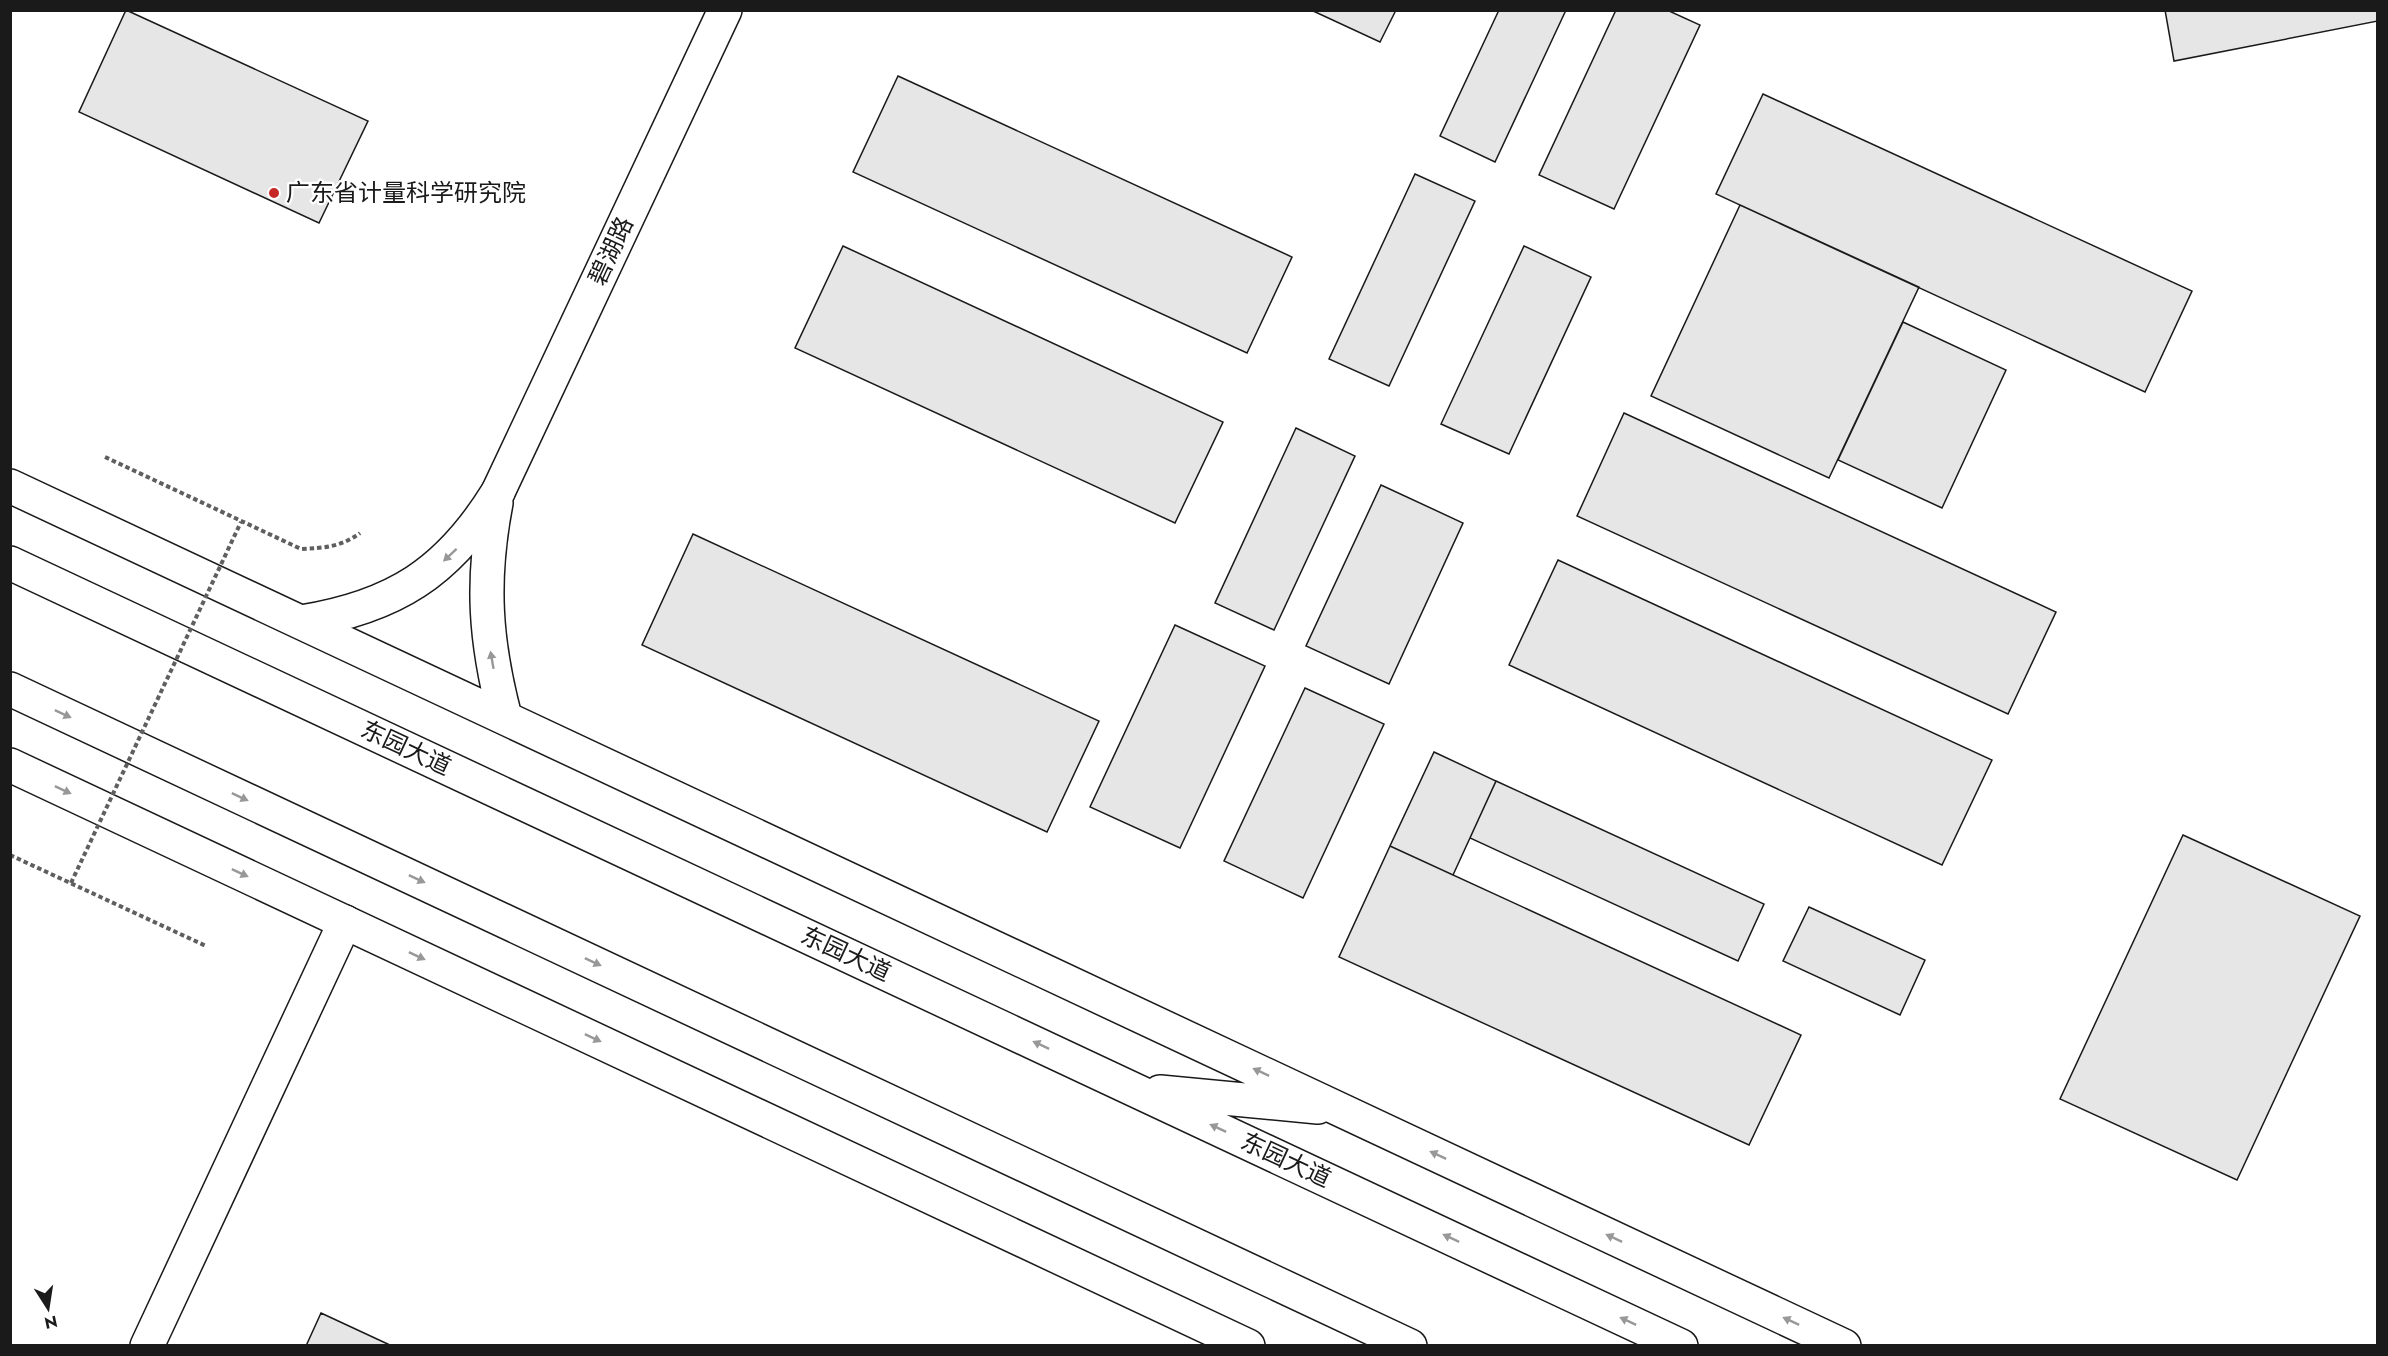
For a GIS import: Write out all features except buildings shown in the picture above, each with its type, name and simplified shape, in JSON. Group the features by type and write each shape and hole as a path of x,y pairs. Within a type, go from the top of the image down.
{"main road":[{"name":"碧湖路","path":"498,492 725,10"},
{"path":"10,486 1844,1346"},
{"path":"301,622 338,616 374,605 404,590 438,566 461,544 481,519 498,492"},
{"path":"498,492 489,542 486,592 489,642 505,717"},
{"name":"东园大道","path":"10,563 1681,1346"},
{"path":"10,689 1410,1346"},
{"path":"10,765 1248,1346"},
{"path":"147,1346 345,922"},
{"path":"1137,1090 1341,1109"}],"path":[{"path":"105,457 301,549 326,548 345,543 360,533"},
{"path":"71,883 241,522"},
{"path":"10,855 206,946"}],"place":[{"name":"广东省计量科学研究院","path":"274,193"}]}
